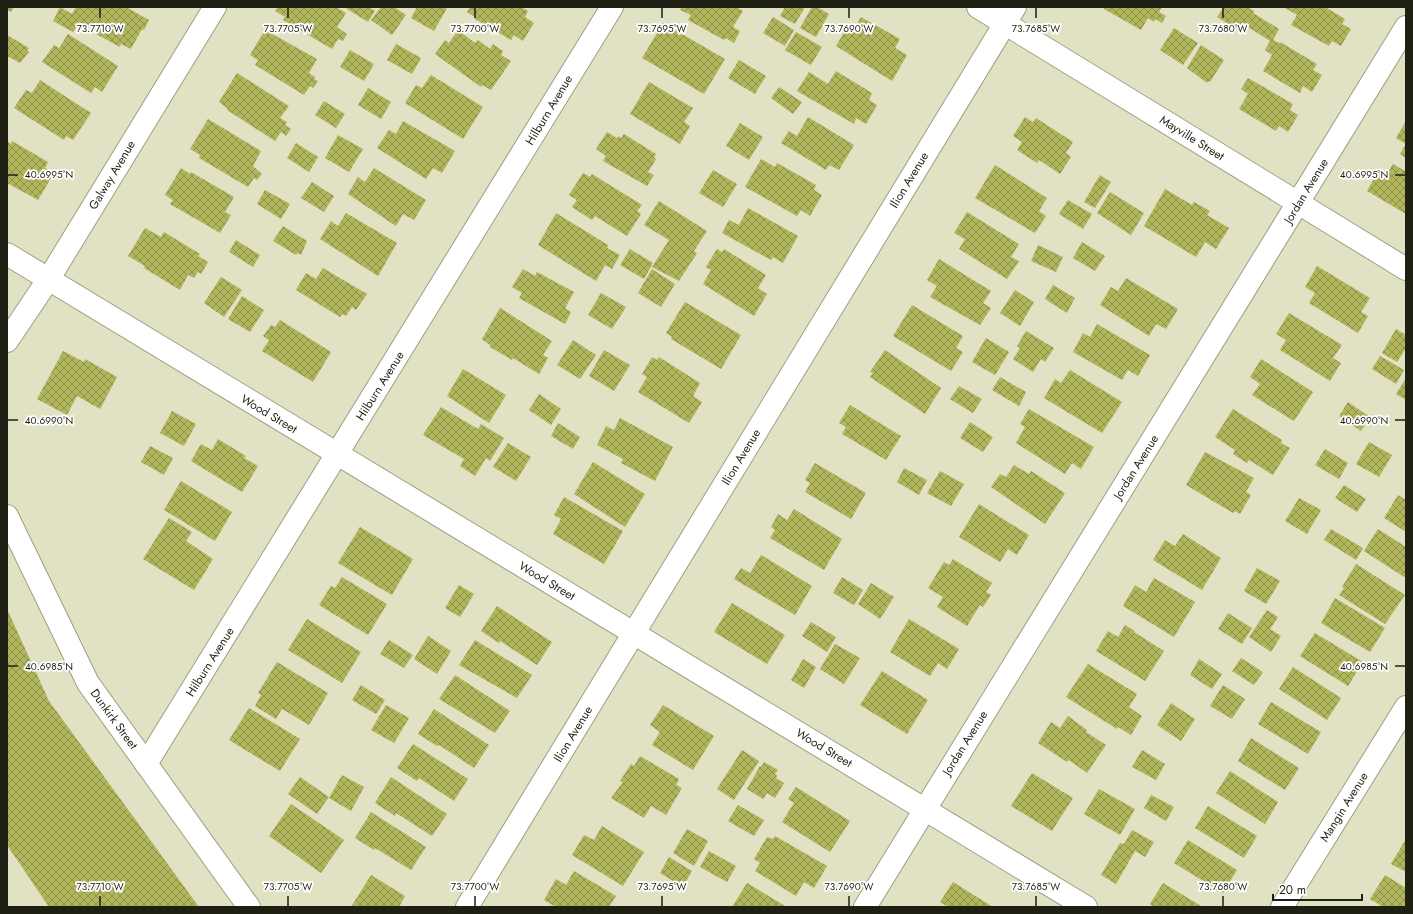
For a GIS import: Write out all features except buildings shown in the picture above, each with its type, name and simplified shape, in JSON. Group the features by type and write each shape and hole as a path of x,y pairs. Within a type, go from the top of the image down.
{"street":[{"name":"Galway Avenue","path":"7,341 48,280 215,7"},
{"name":"Hilburn Avenue","path":"146,764 338,455 612,7"},
{"name":"Mayville Street","path":"978,7 1010,15 1299,204 1406,269"},
{"name":"Ilion Avenue","path":"467,907 1010,15"},
{"name":"Jordan Avenue","path":"865,907 924,809 1299,204 1406,27"},
{"name":"Wood Street","path":"7,254 1086,907"},
{"name":"Dunkirk Street","path":"7,516 88,683 249,907"},
{"name":"Mangin Avenue","path":"1282,907 1406,707"}]}
